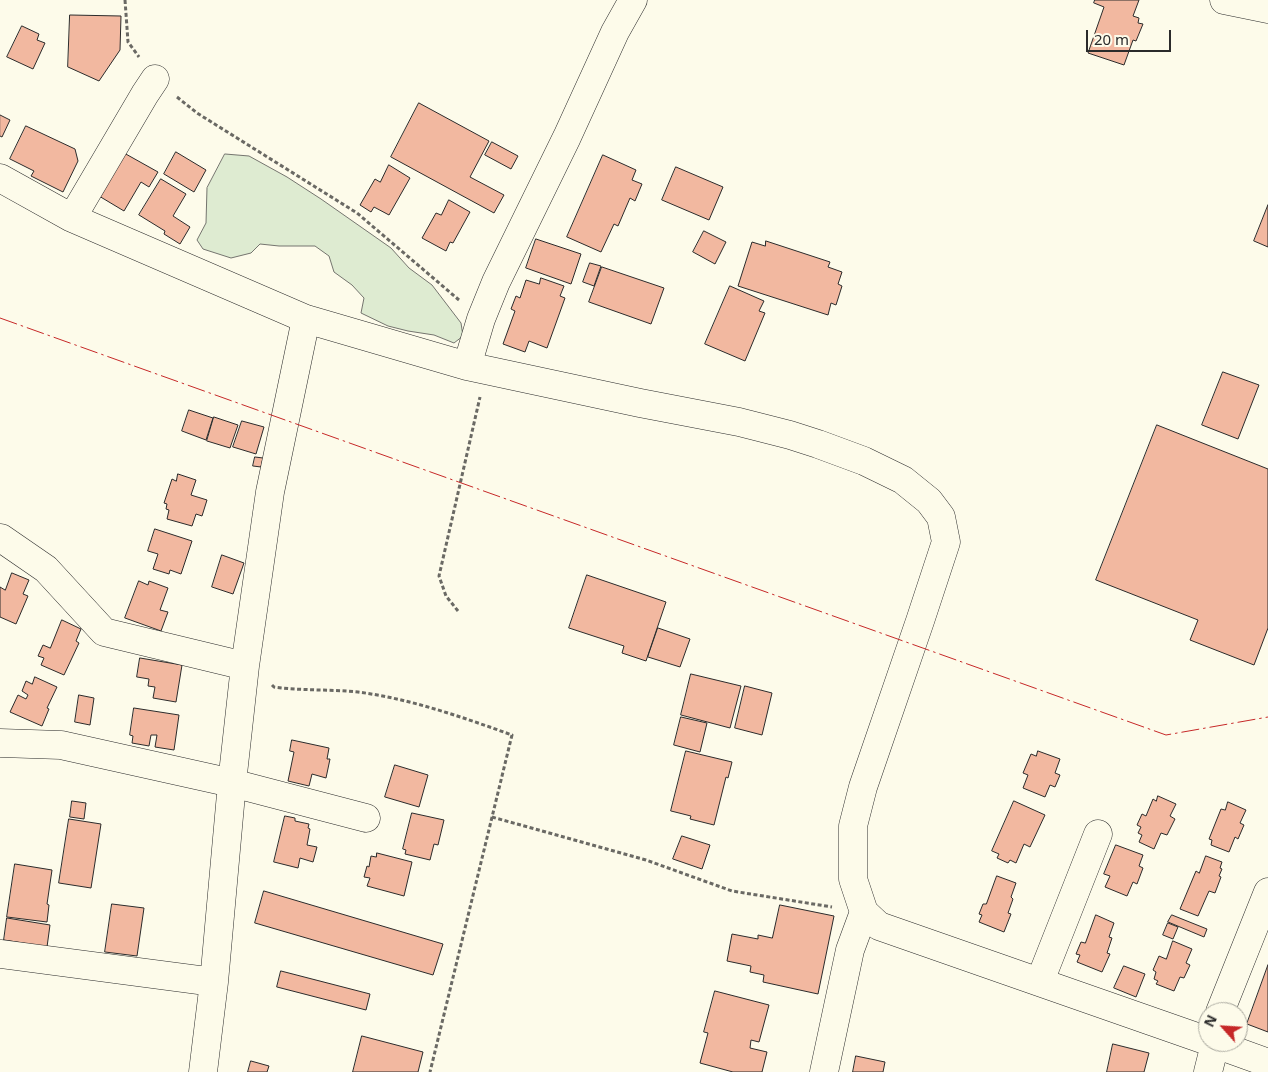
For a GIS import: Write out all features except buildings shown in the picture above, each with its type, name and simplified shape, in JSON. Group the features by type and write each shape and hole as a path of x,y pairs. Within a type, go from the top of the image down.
{"street":[{"path":"477,368 481,318 496,282 567,137 615,32 633,0"},
{"path":"1224,0 1268,8"},
{"path":"72,218 155,79"},
{"path":"0,178 72,218 306,319 477,368 739,422 818,444 864,461 903,480 930,501 941,517 946,542 863,787 853,826 853,880 864,912 879,926 1198,1037"},
{"path":"202,1072 214,982 232,783 245,666 270,492 306,319"},
{"path":"0,540 1,538 46,569 104,632 245,666"},
{"path":"0,743 61,746 232,783 366,818"},
{"path":"1040,982 1098,834"},
{"path":"1224,1002 1268,892"},
{"path":"824,1072 850,950 864,912"},
{"path":"0,954 214,982"},
{"path":"1208,1072 1210,1052"},
{"path":"1238,1052 1268,1063"}],"path":[{"path":"125,0 128,42 155,79 197,113 357,213 481,318"},
{"path":"458,610 446,596 439,576 477,368"},
{"path":"245,666 262,676 274,687 294,690 357,692 398,699 460,717 512,735 430,1072"},
{"path":"492,817 646,860 732,891 864,912"}],"green space":[{"path":"225,154 249,156 287,177 391,248 409,268 432,285 461,323 463,336 454,343 434,335 388,326 361,313 364,298 352,285 334,272 329,256 315,246 260,244 251,253 231,258 203,249 197,240 206,223 207,188"}],"power":[{"path":"0,318 1166,735 1268,717"}]}
